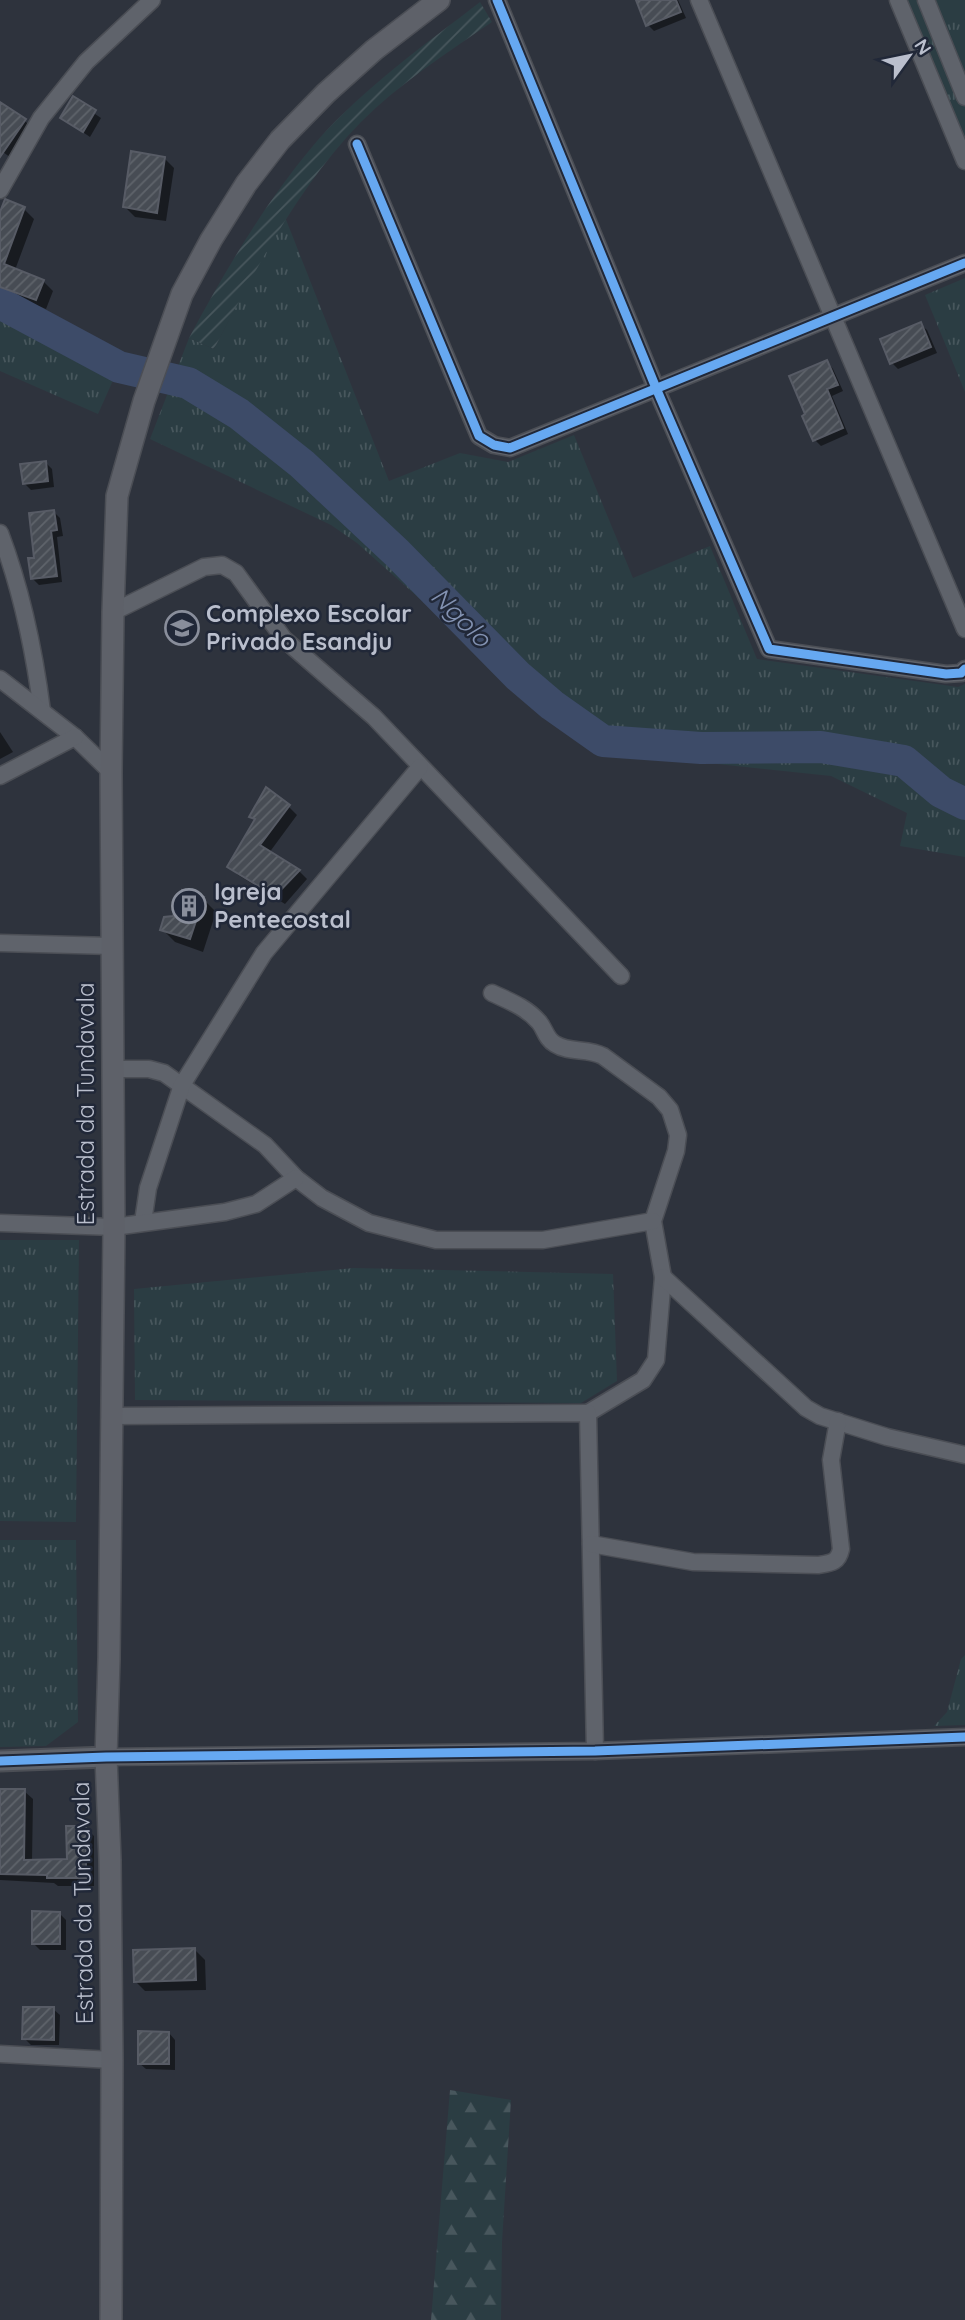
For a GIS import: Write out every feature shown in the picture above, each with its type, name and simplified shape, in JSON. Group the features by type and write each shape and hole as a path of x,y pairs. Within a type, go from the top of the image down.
{"main road":[{"name":"Estrada da Tundavala","path":"111,2320 112,2060 106,1757 110,1646 114,1227 111,772 117,496 144,401 182,294 246,184 280,140 345,76 436,1"}],"street":[{"path":"0,190 41,118 86,62 152,0"},
{"path":"497,0 656,388 769,649 946,674 961,673 965,669"},
{"path":"699,0 965,629"},
{"path":"898,0 965,161"},
{"path":"926,0 965,97"},
{"path":"357,144 479,436 494,445 510,448 965,263"},
{"path":"0,533 16,576 35,650 43,711"},
{"path":"113,612 204,567 222,565 236,573 284,639 374,717 621,976"},
{"path":"0,679 75,737 111,772"},
{"path":"0,776 75,737"},
{"path":"143,1222 148,1188 182,1085 264,953 420,767"},
{"path":"0,943 111,946"},
{"path":"111,1416 588,1413 643,1380 656,1360 663,1277 653,1221 676,1151 676,1122 659,1097 603,1056 595,1051 560,1047 553,1043 532,1014 492,993"},
{"path":"113,1069 149,1069 164,1073 265,1145 296,1178 322,1198 369,1223 436,1240 543,1240 653,1221"},
{"path":"0,1223 114,1227 226,1212 256,1205 296,1178"},
{"path":"663,1277 806,1408 820,1416 887,1437 965,1455"},
{"path":"588,1413 595,1751"},
{"path":"590,1544 694,1562 818,1565 833,1563 839,1557 841,1549 831,1460 838,1421"},
{"path":"0,1760 595,1751 965,1737"},
{"path":"0,2054 112,2060"}],"green space":[{"path":"906,0 965,0 965,141"},
{"path":"480,2 492,22 392,94 361,122 317,174 279,230 214,349 189,338 248,236 317,141 375,85"},
{"path":"285,217 389,481 460,453 508,462 574,435 633,578 710,546 757,659 958,687 965,684 965,857 900,846 907,813 831,776 623,754 590,745 550,715 357,543 331,525 150,439 189,338 214,349"},
{"path":"965,278 965,392 925,295"},
{"path":"0,303 119,367 98,414 0,371"},
{"path":"0,1240 79,1240 76,1522 0,1521"},
{"path":"354,1268 613,1274 617,1381 581,1403 135,1400 134,1289"},
{"path":"0,1540 76,1540 78,1722 46,1746 0,1747"},
{"path":"965,1655 965,1725 934,1726 947,1712 961,1659"},
{"path":"450,2090 511,2100 502,2242 501,2320 431,2320"}],"building":[{"path":"636,0 676,0 681,12 646,26"},
{"path":"73,96 96,110 83,132 60,118"},
{"path":"0,102 26,119 0,157"},
{"path":"131,151 165,157 157,213 123,207"},
{"path":"5,199 25,207 4,264 44,280 36,300 0,287 0,212"},
{"path":"921,322 931,347 890,364 880,339"},
{"path":"827,360 838,385 827,389 843,428 813,441 789,376"},
{"path":"46,461 48,481 23,484 20,464"},
{"path":"54,510 57,530 51,531 57,576 31,579 28,558 34,558 29,513"},
{"path":"266,787 290,805 260,845 300,870 275,896 227,867 255,819 249,817"},
{"name":"Igreja Pentecostal","path":"182,890 204,897 190,939 160,930 164,917 173,916"},
{"path":"0,1789 25,1789 24,1860 67,1859 66,1826 86,1826 86,1878 0,1874"},
{"path":"32,1911 60,1912 60,1944 32,1944"},
{"path":"195,1948 196,1980 134,1982 133,1950"},
{"path":"23,2007 54,2007 54,2040 22,2039"},
{"path":"138,2031 169,2032 169,2064 138,2064"}],"waterway":[{"name":"Ngolo","path":"0,303 119,367 188,383 239,414 302,464 397,553 518,676 552,705 603,741 701,748 821,747 904,761 941,792 965,804"}],"cycle path":[{"path":"497,0 656,388 769,649 946,674 961,673 965,669"},
{"path":"357,144 479,436 494,445 510,448 965,263"},
{"path":"0,1761 106,1757 595,1751 965,1737"}],"place":[{"name":"Complexo Escolar Privado Esandju","path":"182,628"},
{"name":"Igreja Pentecostal","path":"189,906"}]}
